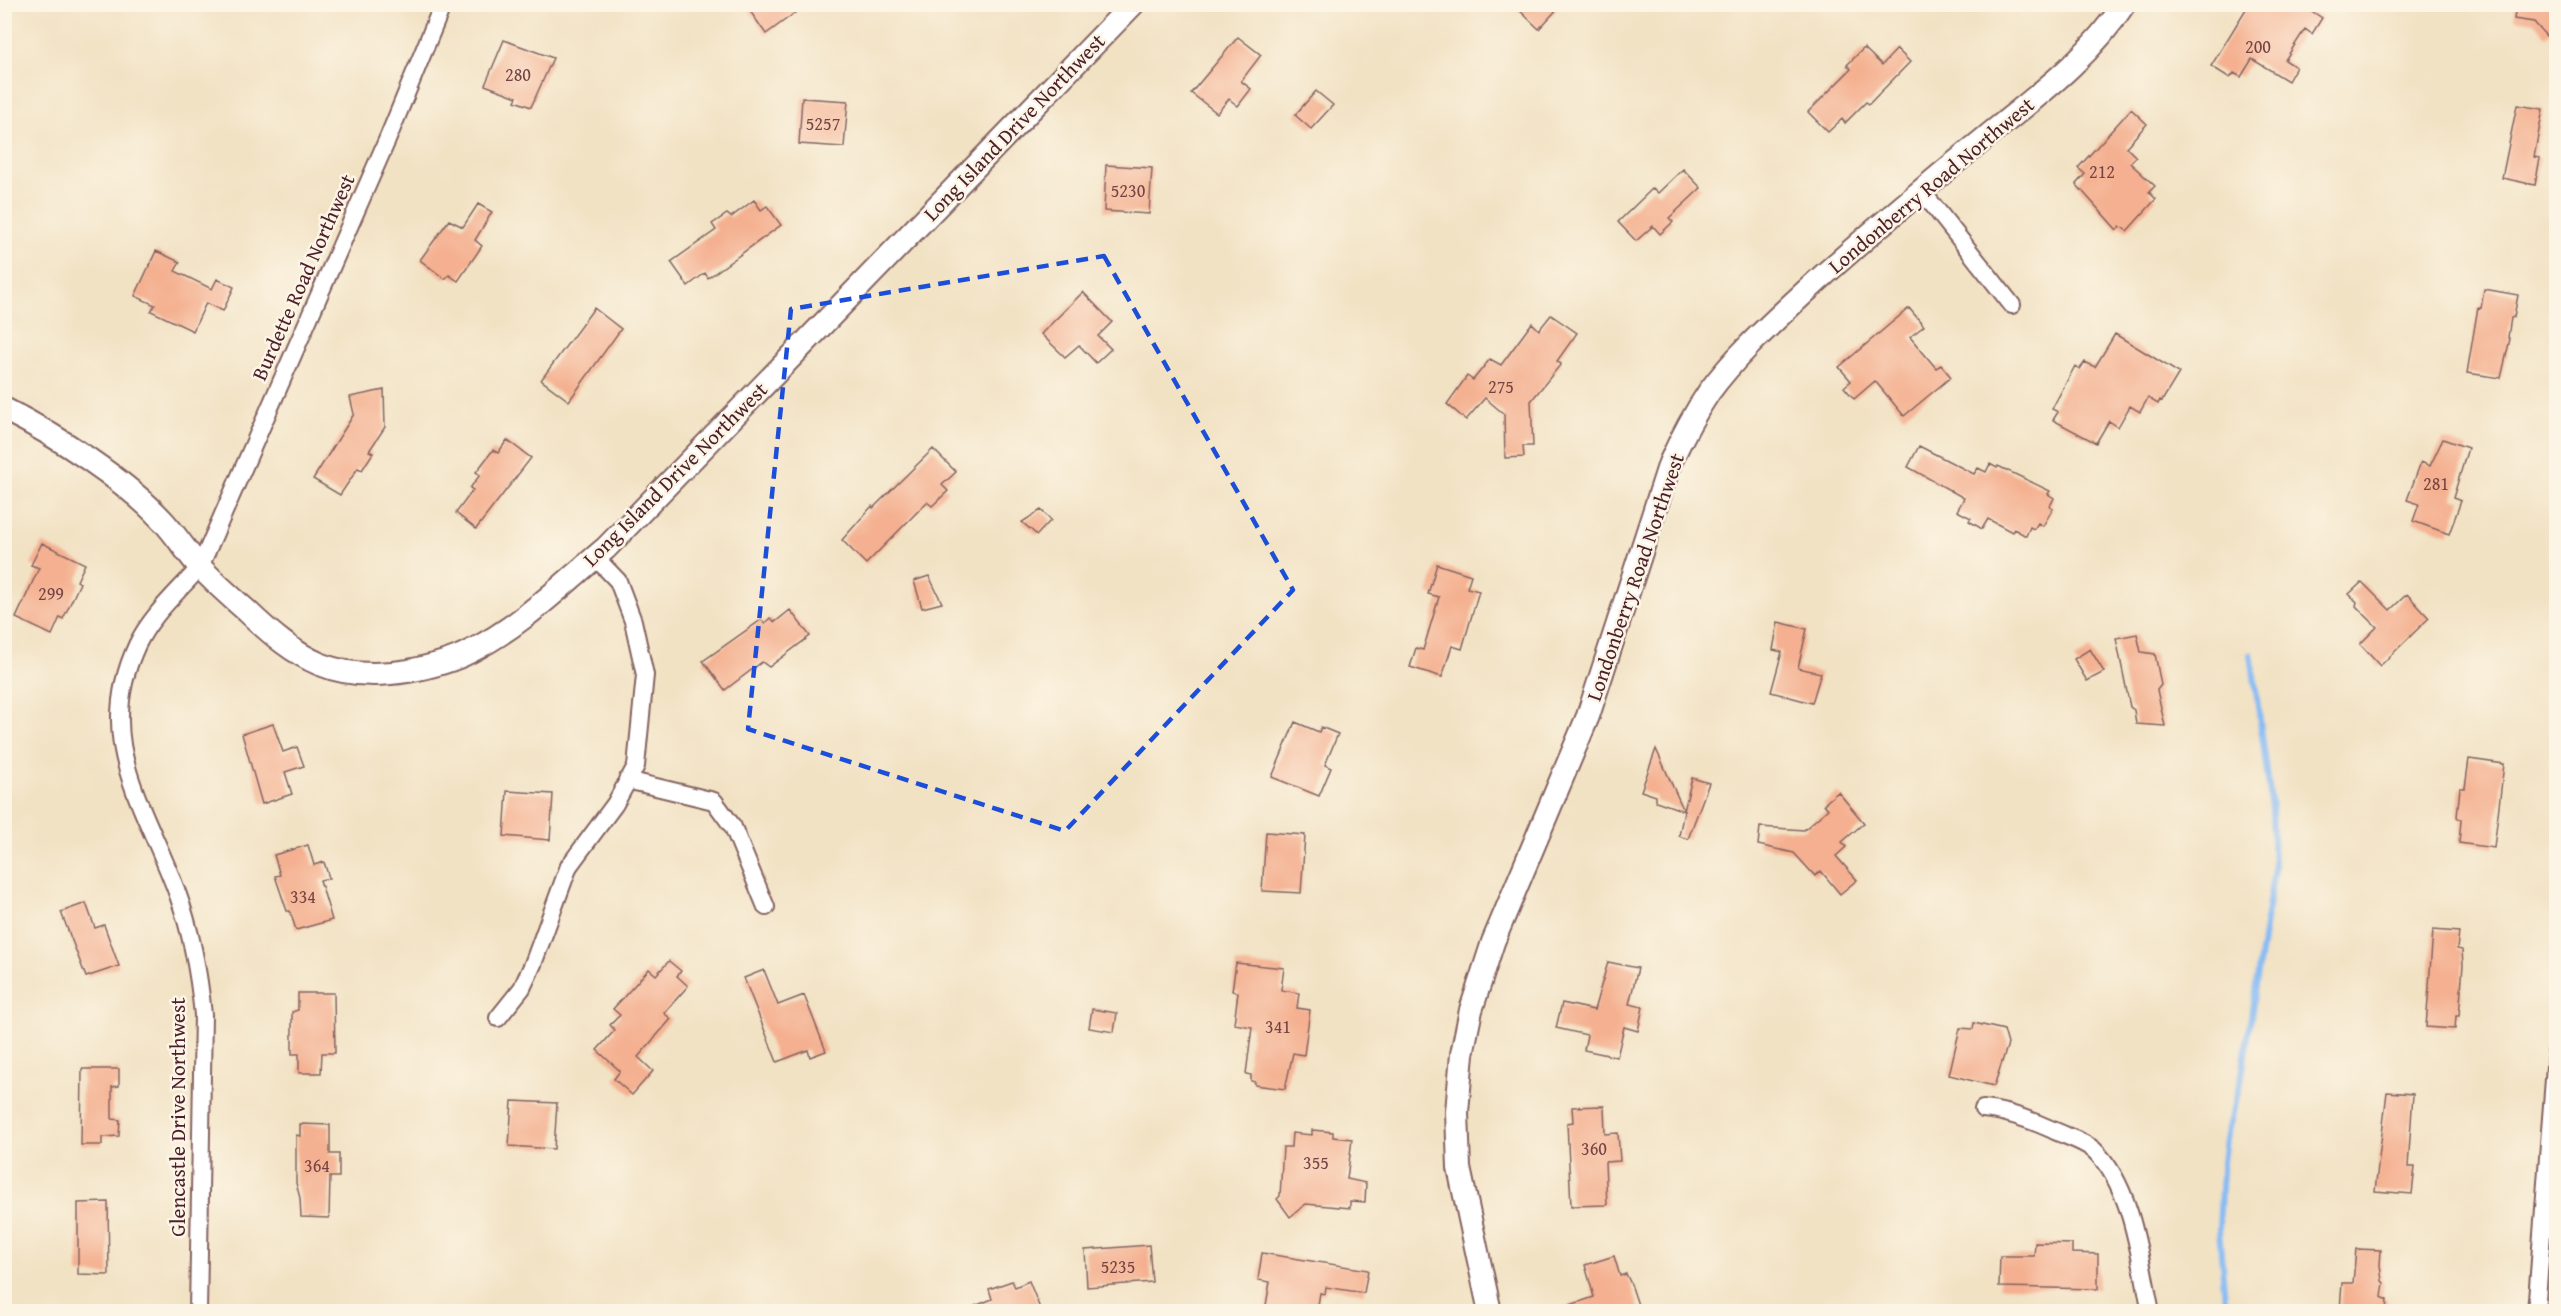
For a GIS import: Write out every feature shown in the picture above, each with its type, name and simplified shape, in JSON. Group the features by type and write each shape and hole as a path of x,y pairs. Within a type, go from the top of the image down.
{"street":[{"name":"Burdette Road Northwest","path":"200,567 388,138 443,4"},
{"name":"Long Island Drive Northwest","path":"4,409 78,453 136,496 163,521 200,567 281,644 309,660 343,672 384,675 431,667 469,652 509,628 595,557 1133,4"},
{"name":"Londonberry Road Northwest","path":"1490,1311 1459,1168 1457,1112 1462,1054 1471,1010 1493,942 1588,716 1670,463 1709,392 1734,362 1875,228 2066,73 2109,27 2124,4"},
{"path":"1921,190 2012,305"},
{"path":"498,1018 522,988 569,866 615,804 636,766 645,675 633,621 618,581 595,557"},
{"name":"Glencastle Drive Northwest","path":"198,1311 203,1015 198,969 177,893 127,772 120,746 118,718 123,679 138,643 150,624 200,567"},
{"path":"627,780 714,801 738,838 766,908"},
{"path":"2536,1311 2556,1053"},
{"path":"1983,1109 1997,1110 2043,1126 2093,1149 2119,1182 2138,1251 2151,1311"}],"highlighted area":[{"path":"1104,256 1293,590 1065,831 748,729 791,309"}],"building":[{"path":"745,4 807,4 766,34"},
{"path":"1513,4 1562,4 1539,29"},
{"path":"2249,4 2301,4 2322,18 2312,34 2305,29 2285,60 2296,67 2288,81 2252,59 2241,77 2234,73 2230,78 2211,66"},
{"path":"2516,4 2551,4 2556,12 2556,28 2546,36 2534,22 2514,19"},
{"path":"1238,37 1261,55 1241,81 1251,89 1238,106 1229,99 1217,113 1191,93"},
{"path":"504,40 553,58 531,107 515,101 517,97 485,85"},
{"path":"1864,48 1882,65 1897,49 1910,62 1869,104 1866,102 1845,123 1842,119 1828,132 1808,112 1851,69 1847,65"},
{"path":"1316,91 1333,105 1311,129 1295,115"},
{"path":"802,98 848,101 844,147 799,144"},
{"path":"2517,105 2543,109 2534,157 2540,158 2535,185 2502,178"},
{"path":"2131,109 2147,124 2126,147 2136,157 2130,163 2155,186 2149,192 2156,199 2127,231 2120,226 2117,230 2076,184 2085,174 2078,168"},
{"path":"1106,165 1152,168 1149,214 1104,211"},
{"path":"1683,169 1701,188 1669,218 1673,222 1660,234 1653,226 1636,241 1618,222 1653,188 1658,193"},
{"path":"754,200 761,210 767,206 781,225 708,278 705,273 688,286 671,262 716,230 712,224 727,214 731,217"},
{"path":"478,204 492,212 475,240 482,246 458,281 449,275 445,279 420,260 449,220 463,227"},
{"path":"156,251 180,262 175,271 212,289 217,279 234,287 223,311 206,303 193,331 151,311 155,305 135,296"},
{"path":"2484,289 2518,295 2514,317 2511,318 2508,337 2510,339 2501,378 2467,373 2478,307 2481,308"},
{"path":"1083,292 1112,322 1098,336 1111,349 1096,363 1079,345 1065,357 1041,334"},
{"path":"594,308 621,329 569,401 541,380"},
{"path":"1909,308 1924,326 1910,337 1936,368 1941,365 1951,377 1904,416 1875,381 1854,399 1844,387 1851,381 1839,367"},
{"path":"1551,315 1577,333 1557,361 1561,364 1531,401 1533,446 1523,446 1524,457 1505,458 1504,414 1485,398 1466,420 1447,404 1467,376 1473,380 1490,359 1501,365 1532,323 1539,330"},
{"path":"2115,334 2179,373 2162,401 2160,400 2158,404 2148,398 2140,412 2130,406 2118,427 2109,421 2096,443 2053,420 2058,412 2052,409 2075,366 2080,369 2085,362 2095,367"},
{"path":"384,390 385,427 369,451 373,453 362,470 358,468 340,495 313,479 354,414 350,397"},
{"path":"2443,439 2468,448 2453,498 2461,501 2449,534 2413,521 2419,504 2407,500 2421,462 2430,466"},
{"path":"507,440 531,458 476,529 456,513 473,490 470,488 480,475 476,472 493,450 498,453"},
{"path":"1919,446 1974,474 1978,468 1986,472 1990,464 1997,468 1998,466 2050,491 2048,494 2054,498 2050,506 2053,508 2043,526 2038,523 2034,529 2030,527 2026,536 2014,529 2012,532 1988,519 1982,529 1969,521 1971,518 1957,511 1964,498 1908,467"},
{"path":"933,449 956,472 942,485 948,491 932,506 927,502 866,564 842,540 872,506 873,508"},
{"path":"1041,510 1051,520 1037,535 1022,522"},
{"path":"42,543 85,564 77,581 80,583 63,619 60,617 52,635 16,618 39,568 31,565"},
{"path":"1437,564 1471,575 1467,588 1479,591 1462,649 1452,646 1442,677 1410,667 1416,648 1423,650 1439,597 1428,594"},
{"path":"929,576 942,603 922,608 914,581"},
{"path":"2362,582 2390,610 2407,594 2429,618 2380,666 2360,644 2377,627 2356,606 2357,602 2349,594"},
{"path":"790,610 810,636 769,667 762,662 725,690 703,661 761,620 765,623 770,618 775,622"},
{"path":"1778,622 1807,629 1798,668 1821,673 1812,703 1771,692 1782,652 1773,650"},
{"path":"2137,634 2141,652 2155,654 2161,685 2157,690 2165,726 2136,724 2134,710 2130,707 2116,638"},
{"path":"2090,649 2104,672 2087,681 2074,659"},
{"path":"1295,722 1319,732 1321,727 1338,734 1325,765 1331,768 1319,796 1272,777"},
{"path":"273,724 283,752 297,747 304,766 285,772 292,794 262,804 242,734"},
{"path":"1656,749 1684,811 1656,801 1656,796 1641,791"},
{"path":"2469,759 2504,764 2494,848 2459,843 2461,820 2457,817 2460,788 2465,788"},
{"path":"1692,778 1709,783 1688,839 1679,836"},
{"path":"507,791 553,794 550,840 504,836"},
{"path":"1838,792 1864,823 1842,842 1846,847 1836,856 1857,880 1840,894 1821,871 1815,876 1794,853 1758,845 1760,827 1804,830 1828,809 1824,804"},
{"path":"1266,832 1305,835 1301,893 1262,891"},
{"path":"308,845 314,865 324,862 329,878 320,880 332,920 296,930 275,876 280,875 274,855"},
{"path":"86,903 95,928 104,925 119,966 86,977 61,912"},
{"path":"2433,930 2459,932 2457,949 2462,950 2463,965 2459,1016 2456,1016 2455,1029 2426,1027"},
{"path":"669,961 681,971 677,976 688,986 664,1013 671,1019 638,1057 653,1071 632,1095 614,1079 620,1071 597,1050 615,1030 610,1025 620,1015 613,1009 649,969 656,975"},
{"path":"1608,962 1638,968 1629,1004 1643,1007 1638,1031 1624,1027 1617,1057 1584,1050 1587,1035 1556,1028 1562,1003 1594,1010"},
{"path":"1236,963 1284,968 1281,990 1299,993 1297,1008 1310,1010 1304,1055 1293,1053 1285,1089 1255,1085 1255,1082 1251,1081 1251,1075 1246,1074 1252,1027 1234,1024 1238,992 1232,991"},
{"path":"764,970 778,1005 804,995 826,1051 810,1057 808,1050 777,1062 744,978"},
{"path":"298,993 334,993 335,1053 322,1053 321,1073 299,1073 299,1054 292,1054 292,1012 298,1010"},
{"path":"1092,1009 1117,1013 1114,1032 1089,1028"},
{"path":"1974,1023 2004,1030 2008,1044 1994,1086 1949,1075 1960,1028 1973,1029"},
{"path":"82,1069 119,1069 119,1086 112,1087 112,1119 120,1120 119,1136 102,1137 102,1145 81,1145"},
{"path":"2387,1092 2413,1094 2408,1167 2415,1167 2412,1194 2375,1191"},
{"path":"512,1101 557,1103 554,1149 509,1146"},
{"path":"1604,1106 1605,1134 1618,1133 1620,1161 1605,1162 1607,1205 1571,1206 1567,1123 1573,1122 1572,1107"},
{"path":"300,1124 330,1125 330,1154 339,1154 339,1177 330,1177 329,1218 301,1217 296,1183 296,1135 300,1136"},
{"path":"1312,1130 1333,1132 1333,1137 1352,1139 1347,1179 1366,1183 1365,1202 1350,1201 1350,1208 1306,1204 1290,1217 1277,1199 1280,1196 1283,1147 1291,1147 1292,1133 1312,1135"},
{"path":"108,1202 109,1275 78,1274 78,1203"},
{"path":"2035,1243 2072,1244 2072,1253 2098,1254 2098,1289 1999,1287 2000,1256 2034,1256"},
{"path":"1149,1245 1152,1282 1087,1287 1085,1250"},
{"path":"2356,1249 2381,1250 2380,1265 2384,1283 2382,1297 2387,1300 2386,1311 2340,1310 2342,1283 2353,1283"},
{"path":"1262,1253 1368,1270 1364,1293 1326,1287 1325,1294 1320,1293 1317,1311 1265,1311 1270,1282 1258,1280"},
{"path":"1614,1256 1620,1276 1626,1274 1631,1284 1640,1311 1561,1311 1561,1308 1594,1297 1585,1265"},
{"path":"1012,1281 1015,1287 1029,1281 1041,1311 963,1311 992,1299 989,1289"}],"waterway":[{"path":"2226,1312 2219,1229 2222,1169 2226,1139 2241,1081 2274,869 2272,809 2251,654"}]}
